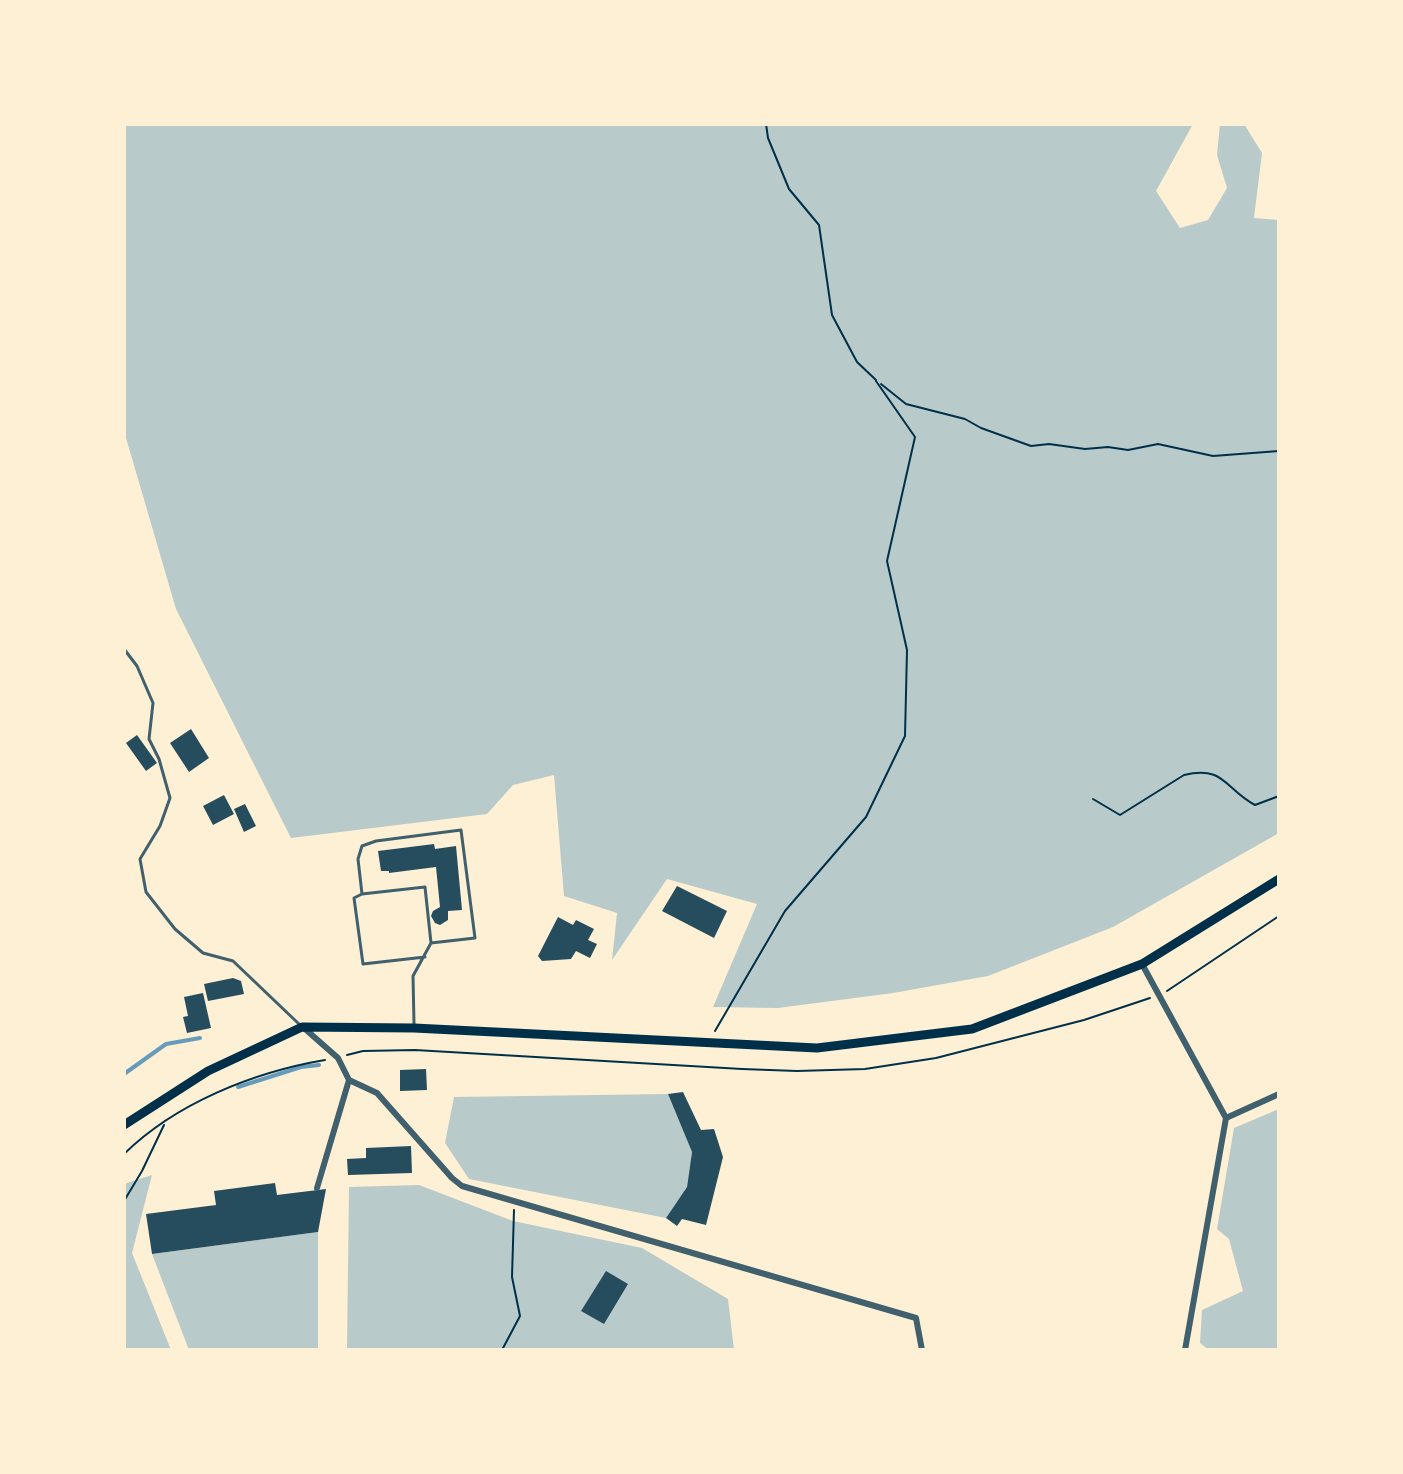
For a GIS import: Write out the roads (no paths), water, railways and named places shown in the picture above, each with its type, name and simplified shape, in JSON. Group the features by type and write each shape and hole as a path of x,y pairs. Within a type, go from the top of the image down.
{"main road":[{"path":"124,1125 208,1071 302,1027 414,1028 817,1048 972,1029 1142,964 1279,879"}],"street":[{"path":"1142,964 1226,1118 1185,1350"},
{"path":"302,1027 338,1058 349,1080 377,1093 462,1186 916,1318 922,1350"},
{"path":"317,1188 349,1080"},
{"path":"1226,1118 1279,1094"}],"lane":[{"path":"124,649 137,666 153,703 149,739 159,759 170,798 160,826 140,859 146,892 175,929 203,953 233,961 302,1027"},
{"path":"362,894 358,859 362,846 376,841 461,830 475,938 431,943"},
{"path":"414,1028 413,976 425,957 431,943 425,887 362,894 354,898 363,964 425,957"}],"waterway":[{"path":"124,1074 166,1044 200,1038"},
{"path":"238,1087 301,1067 319,1065"}]}
